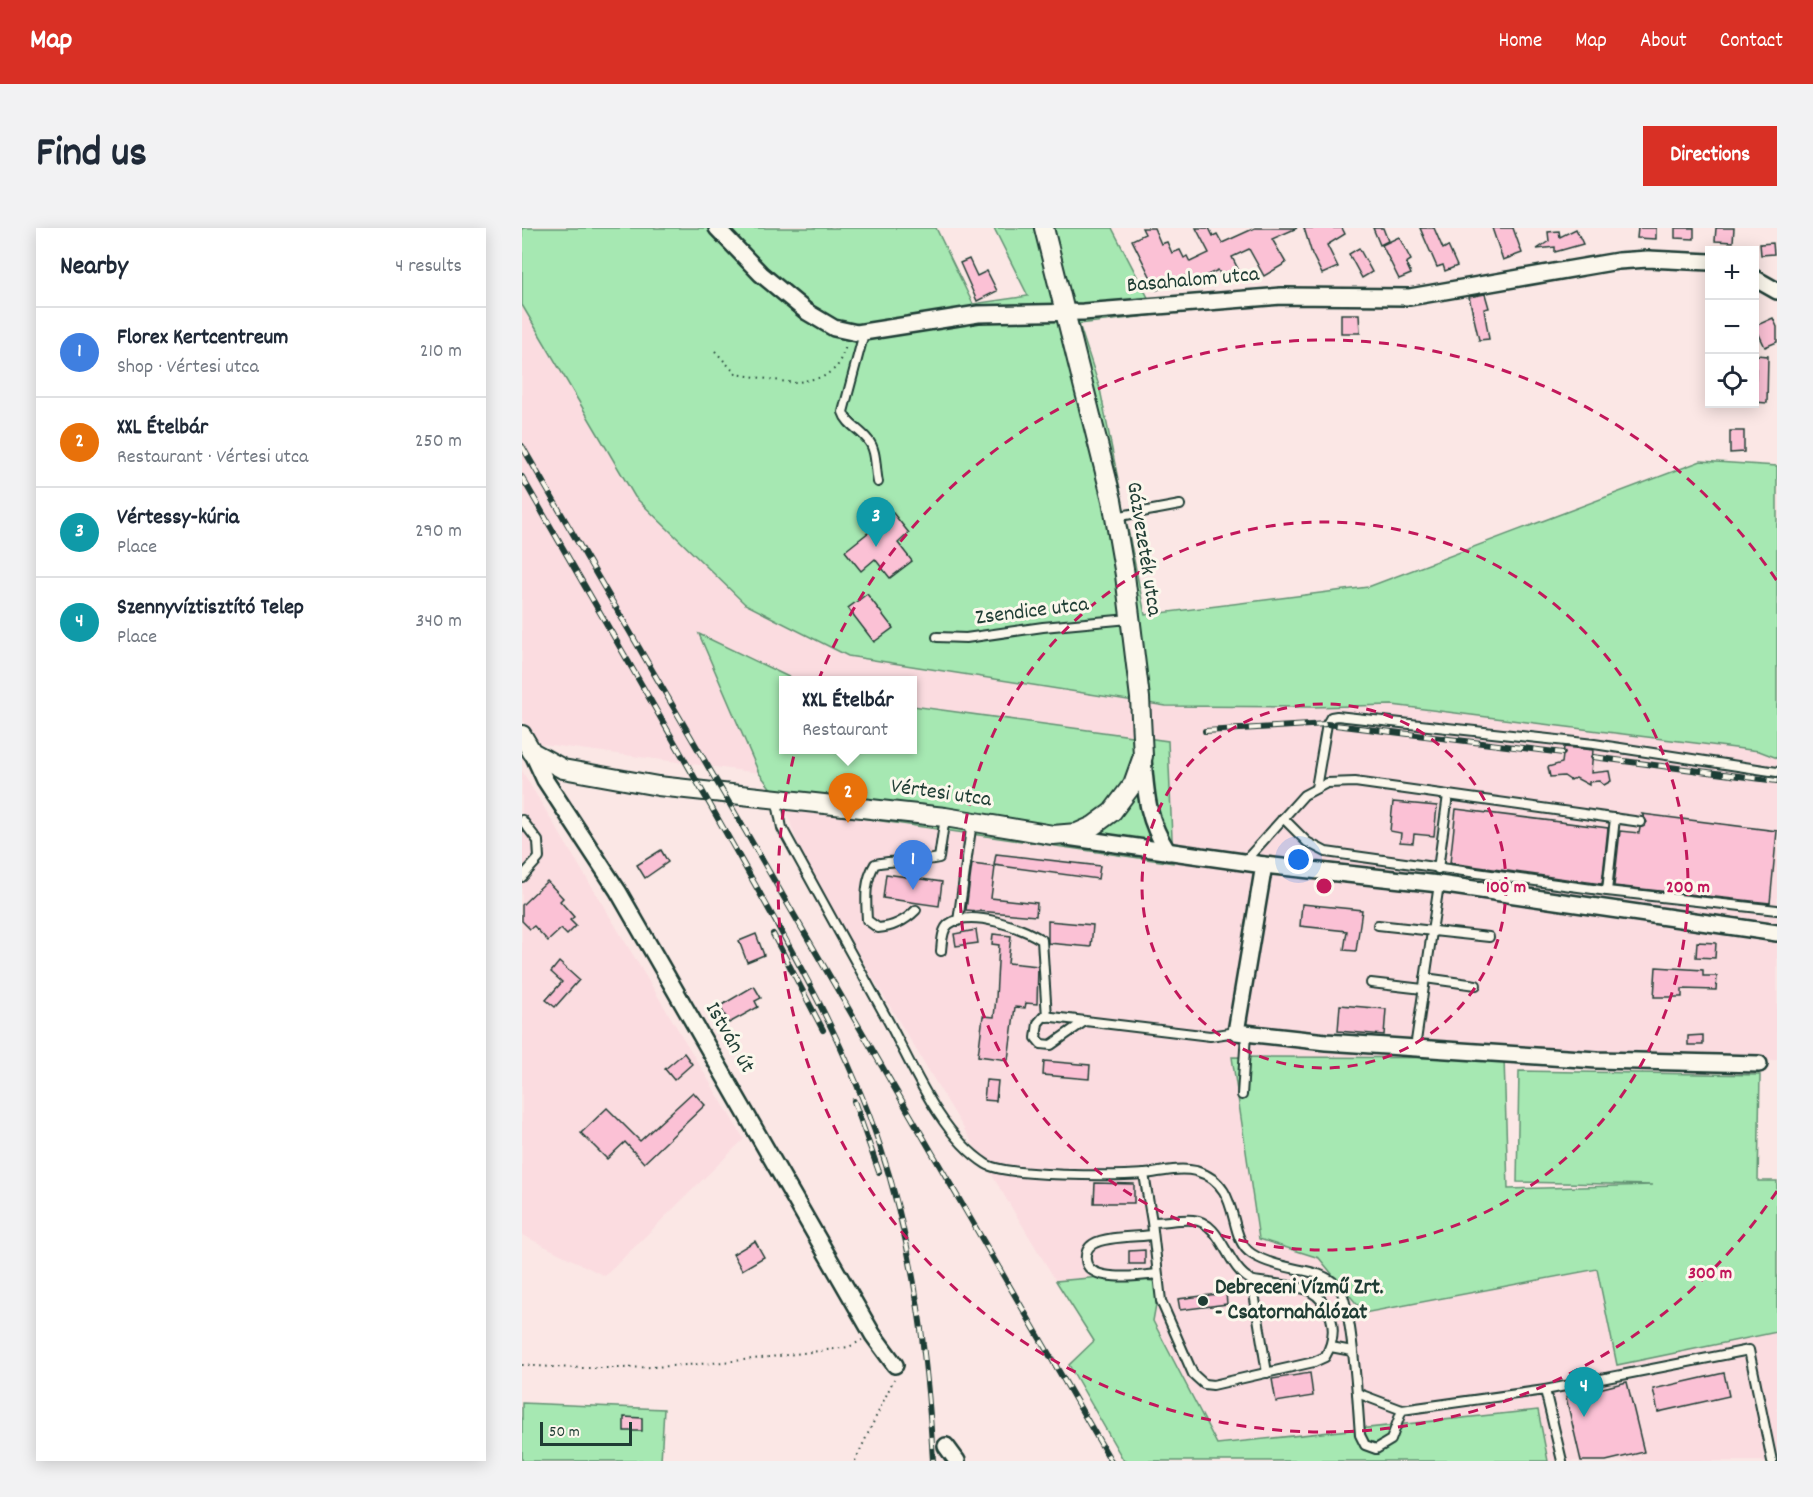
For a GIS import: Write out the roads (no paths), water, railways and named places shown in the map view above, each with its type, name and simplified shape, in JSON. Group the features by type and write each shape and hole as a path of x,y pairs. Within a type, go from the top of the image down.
{"street":[{"path":"717,228 761,274 807,312 820,321 857,333"},
{"name":"Gázvezeték utca","path":"1044,228 1115,517 1131,619 1143,756 1133,784 1112,812 1093,826 1077,833 1053,835"},
{"name":"Basahalom utca","path":"857,333 978,314 1066,312 1281,296 1410,297 1618,261 1648,259 1705,262"},
{"path":"1759,280 1777,291"},
{"name":"Vértesi utca","path":"525,742 552,764 575,772 658,786 945,817 1264,865 1438,876 1777,933"},
{"name":"István út","path":"525,742 545,780 618,891 873,1335 895,1365"},
{"path":"1143,756 1147,805 1154,830 1168,852"},
{"path":"1264,865 1241,1033 1597,1060 1759,1064"},
{"path":"946,1446 957,1461"}],"lane":[{"path":"857,333 843,412 849,424 870,441 874,451 878,482"},
{"path":"1115,517 1180,505"},
{"name":"Zsendice utca","path":"938,637 966,638 1043,627 1131,619"},
{"path":"1316,788 1327,724 1331,717 1337,716 1594,744 1777,772"},
{"path":"1244,862 1304,795 1326,783 1355,782 1641,822"},
{"path":"1415,1047 1448,795"},
{"path":"776,798 782,828 943,1122 965,1145 987,1165 1012,1171 1144,1174 1181,1170 1196,1172 1214,1181 1227,1196 1241,1243 1251,1254 1270,1263 1321,1275 1338,1286 1345,1304 1360,1435 1365,1445 1376,1449 1391,1440 1402,1410"},
{"path":"916,910 899,923 878,928 867,920 865,892 868,874 874,864 892,860 928,861 939,858 945,817"},
{"path":"1283,818 1307,842 1326,852 1438,876 1607,891 1777,910"},
{"path":"1607,891 1616,818"},
{"path":"522,820 538,841 539,858 522,877"},
{"path":"958,921 972,822"},
{"path":"941,951 943,933 949,924 958,921 995,921 1013,926 1041,940 1047,1017"},
{"path":"1378,925 1489,937"},
{"path":"1425,978 1476,985"},
{"path":"1371,983 1423,988"},
{"path":"1085,1020 1046,1046 1036,1038 1040,1018 1047,1017 1085,1020 1209,1036 1241,1033 1242,1095"},
{"path":"1144,1174 1161,1301 1193,1374 1204,1384 1213,1385 1314,1362 1325,1357 1331,1347 1333,1324 1326,1303 1314,1292 1252,1281 1235,1268 1212,1229 1204,1223 1194,1220 1152,1222"},
{"path":"1153,1235 1094,1243 1087,1251 1086,1262 1097,1274 1157,1274"},
{"path":"1252,1281 1267,1373"},
{"path":"1331,1347 1352,1351"},
{"path":"1357,1393 1402,1410 1545,1390 1749,1350 1772,1461"},
{"path":"1545,1390 1562,1461"}],"railway":[{"path":"522,446 1111,1461"},
{"path":"522,477 776,921 833,1031 866,1107 892,1184 910,1262 923,1341 933,1461"},
{"path":"1205,731 1327,724 1563,753"},
{"path":"1593,757 1777,781"},
{"path":"773,934 823,1030"},
{"path":"854,1101 879,1172"}],"place":[{"name":"Vértessy-kúria","path":"876,547"},
{"name":"XXL Ételbár","path":"848,823"},
{"name":"Florex Kertcentreum","path":"913,890"},
{"name":"Debreceni Vízmű Zrt. - Csatornahálózat","path":"1203,1301"},
{"name":"Szennyvíztisztító Telep","path":"1584,1417"}]}
